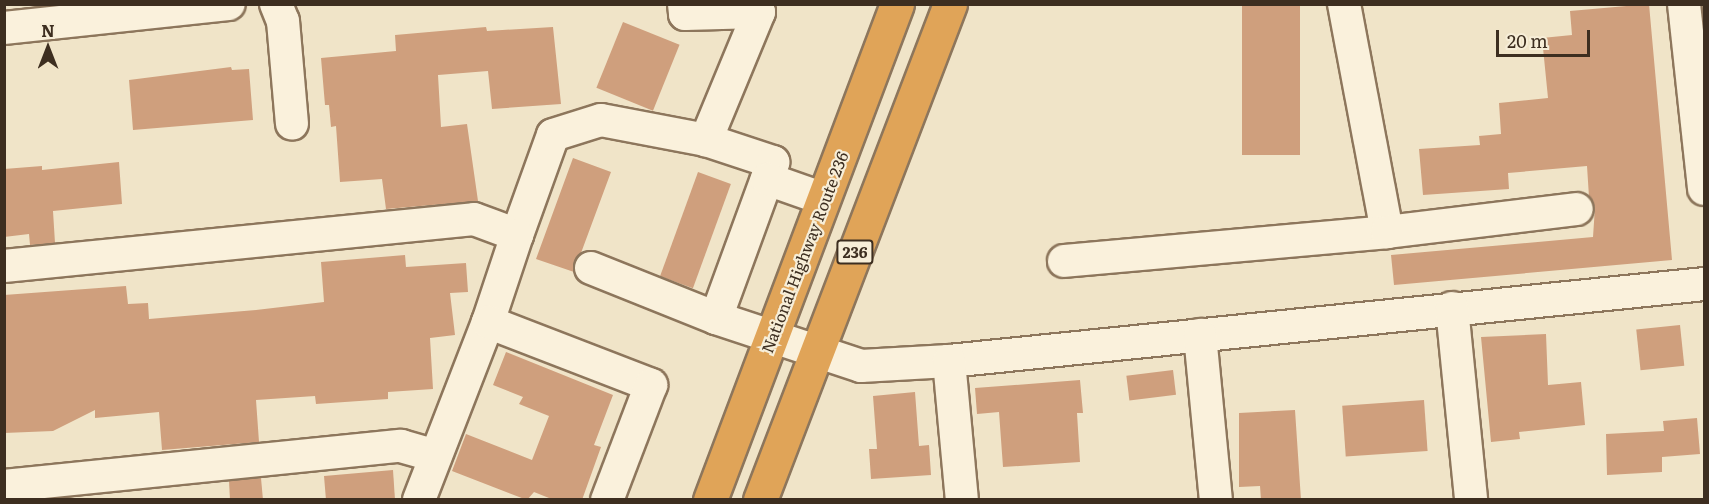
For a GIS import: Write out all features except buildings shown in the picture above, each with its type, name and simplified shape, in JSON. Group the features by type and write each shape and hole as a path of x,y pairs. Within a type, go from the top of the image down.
{"highway":[{"name":"National Highway Route 236","path":"710,500 897,4"},
{"name":"236","path":"760,500 950,4"}],"street":[{"path":"4,28 230,4"},
{"path":"276,4 283,21 292,124"},
{"path":"684,4 685,14 759,12 706,140"},
{"path":"1344,4 1388,232"},
{"path":"1684,4 1697,68 1704,189"},
{"path":"419,500 488,322 553,135 601,120 706,140 772,162 716,318"},
{"path":"767,179 824,199"},
{"path":"1064,261 1388,232 1577,209"},
{"path":"4,266 474,219 517,235"},
{"path":"591,267 716,318 861,366 949,361 1704,284"},
{"path":"1452,308 1471,500"},
{"path":"488,322 651,385 607,500"},
{"path":"1200,335 1216,500"},
{"path":"949,361 962,500"},
{"path":"4,486 401,446 436,456"}]}
